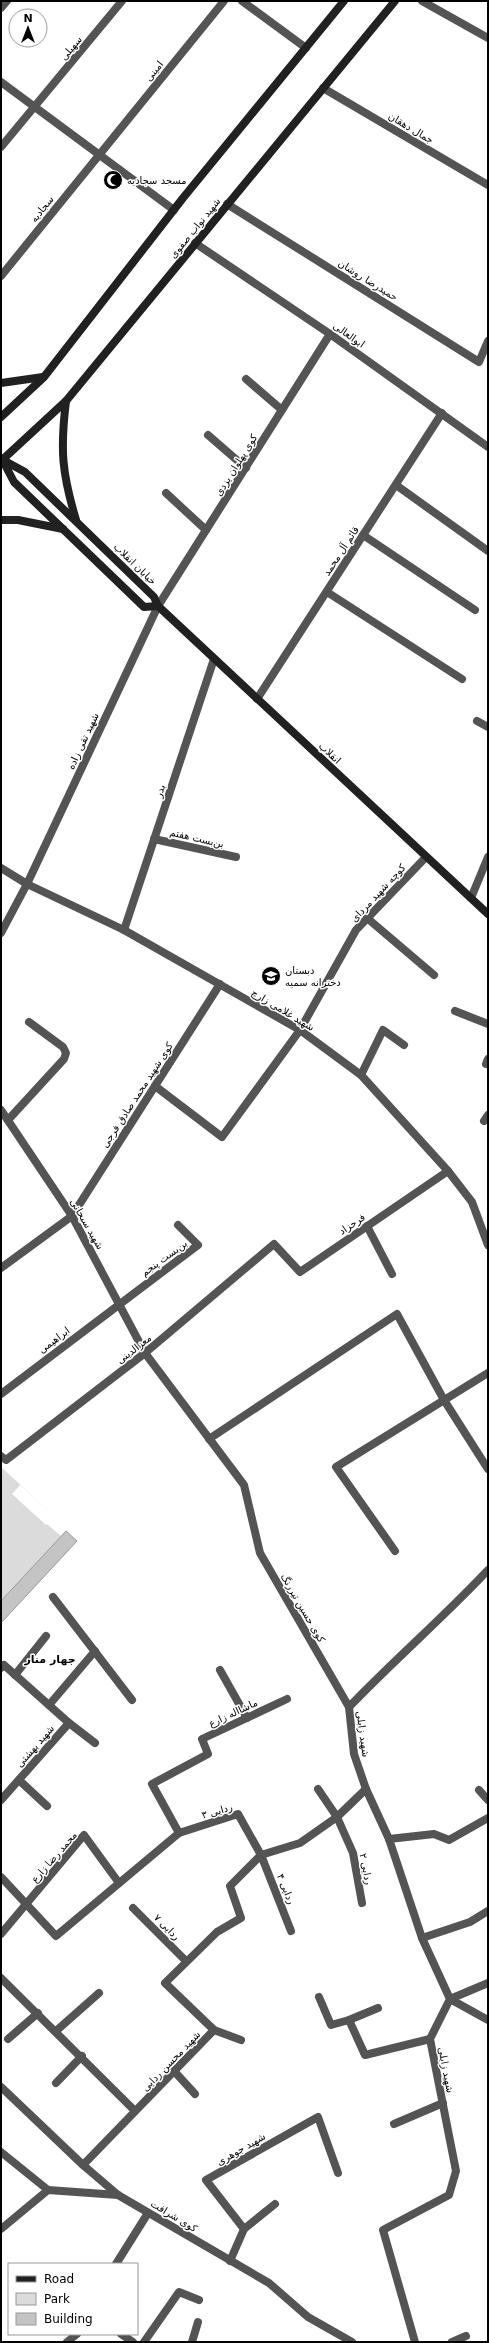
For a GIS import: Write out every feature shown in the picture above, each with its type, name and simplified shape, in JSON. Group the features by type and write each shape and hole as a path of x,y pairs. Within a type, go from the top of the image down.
{"main road":[{"path":"1,417 44,376 174,210 344,1"},
{"name":"شهید نواب صفوی","path":"2,460 66,402 395,1"},
{"path":"1,384 44,376"},
{"path":"66,402 62,439 63,465 67,489 76,521"},
{"path":"2,460 14,482 144,607 158,606"},
{"name":"خیابان انقلاب","path":"2,460 25,472 154,596 158,606"},
{"path":"1,520 18,520 63,529"},
{"name":"انقلاب","path":"158,606 488,914"}],"street":[{"path":"1,8 7,1"},
{"name":"سهیلی","path":"1,147 122,1"},
{"name":"امینی","path":"100,155 224,1"},
{"path":"242,1 306,48"},
{"path":"422,1 488,38"},
{"path":"1,82 174,210"},
{"name":"جمال دهقان","path":"324,88 488,185"},
{"name":"سجادیه","path":"1,276 100,155"},
{"name":"حمیدرضا روشان","path":"227,204 479,362 488,341"},
{"name":"ابوالعالی","path":"195,243 330,334 488,447"},
{"name":"کوی پهلوان یزدی","path":"158,606 330,334"},
{"path":"246,379 282,410"},
{"name":"قائم آل محمد","path":"257,699 442,413"},
{"path":"208,435 246,468"},
{"path":"396,485 488,550"},
{"path":"166,493 206,530"},
{"path":"363,535 475,610"},
{"path":"327,592 462,679"},
{"name":"شهید تقی زاده","path":"1,933 27,884 158,606"},
{"name":"بدر","path":"124,930 214,659"},
{"path":"477,721 488,727"},
{"name":"بن‌بست هفتم","path":"154,839 236,857"},
{"name":"کوچه شهید مردای","path":"155,1086 222,1136 300,1030 356,930 426,857"},
{"path":"471,898 488,858"},
{"name":"شهید غلامی زارچ","path":"1,868 27,884 124,930 220,984 300,1030 361,1075 448,1171 472,1202 488,1245"},
{"path":"368,918 434,975"},
{"name":"کوی شهید محمد صادق فرجی","path":"72,1216 220,984"},
{"path":"455,1011 488,1024"},
{"path":"8,1120 64,1059 66,1053 63,1047 29,1022"},
{"path":"361,1075 383,1030 404,1045"},
{"name":"شهید سبحانی","path":"1,1110 72,1216 120,1303 145,1353"},
{"name":"فرحزاد","path":"274,1244 300,1272 448,1171"},
{"path":"1,1268 72,1216"},
{"name":"بن‌بست پنجم","path":"120,1303 198,1245 178,1225"},
{"path":"368,1226 392,1274"},
{"name":"معزالدینی","path":"1,1456 6,1460 145,1353 274,1244"},
{"name":"ابراهیمی","path":"1,1394 120,1303"},
{"path":"209,1439 397,1314 444,1400 488,1469"},
{"name":"کوی حسین تیررنگ","path":"145,1353 244,1485 260,1553 349,1707"},
{"path":"395,1551 336,1467 488,1372"},
{"path":"349,1707 488,1570"},
{"path":"53,1597 132,1700"},
{"path":"15,1675 46,1636"},
{"path":"49,1705 95,1651"},
{"path":"3,1667 15,1675 69,1723 95,1743"},
{"path":"220,1670 247,1718"},
{"name":"ماشااله زارع","path":"179,1834 152,1784 208,1754 202,1739 287,1699"},
{"name":"شهید زابلی","path":"349,1707 354,1754 366,1789 390,1839 422,1938 450,1999 430,2039 456,2171 449,2195 382,2230 414,2342"},
{"name":"شهید بهشتی","path":"1,1800 69,1723"},
{"path":"19,1780 47,1806"},
{"name":"ردایی ۲","path":"318,1789 337,1817 353,1853 362,1903"},
{"name":"شهید محسن ردایی","path":"82,2165 214,2030 165,1983 217,1932 240,1918 230,1886 261,1855 300,1843 337,1817 366,1789"},
{"path":"479,1790 488,1800"},
{"name":"ردایی ۳","path":"179,1834 238,1814 261,1855"},
{"path":"390,1839 434,1834 449,1840 488,1818"},
{"path":"1,1877 56,1936 119,1882 179,1834"},
{"name":"محمد رضا زارع","path":"1,1934 84,1835 119,1882"},
{"name":"ردایی ۴","path":"261,1855 291,1931"},
{"name":"ردایی ۷","path":"133,1908 186,1961"},
{"path":"422,1938 470,1922 488,1911"},
{"path":"1,1978 82,2056 135,2112"},
{"path":"450,1999 488,1983"},
{"path":"56,2031 99,1993"},
{"path":"319,1997 331,2025 349,2020 378,2008"},
{"path":"450,1999 488,2020"},
{"path":"8,2039 38,2013"},
{"path":"349,2020 365,2055 430,2039"},
{"path":"214,2030 242,2040"},
{"path":"56,2083 82,2056"},
{"path":"174,2071 195,2094"},
{"name":"کوی شرافت","path":"1,2086 82,2165 118,2195 269,2283 308,2317 352,2342"},
{"path":"394,2124 442,2103"},
{"name":"شهید جوهری","path":"244,2229 206,2180 318,2116 338,2173"},
{"path":"1,2152 48,2190 118,2195"},
{"path":"1,2230 48,2190"},
{"path":"230,2261 244,2229 275,2204"},
{"path":"117,2263 148,2213"},
{"path":"144,2342 179,2292 199,2300"},
{"path":"192,2342 198,2322"},
{"path":"67,2342 76,2335"},
{"path":"123,2335 133,2342"},
{"path":"452,2342 466,2336"}],"green space":[{"path":"1,1467 68,1529 20,1485 12,1494 46,1525 47,1524 61,1536 1,1601"},
{"path":"72,1536 77,1541 1,1623 76,1541"}],"building":[{"path":"66,1531 77,1541 1,1623 1,1601"}],"place":[{"name":"مسجد سجادیه","path":"113,180"},
{"name":"دبستان دخترانه سمیه","path":"271,976"}],"district":[{"name":"جهار منار","path":"50,1659"}]}
